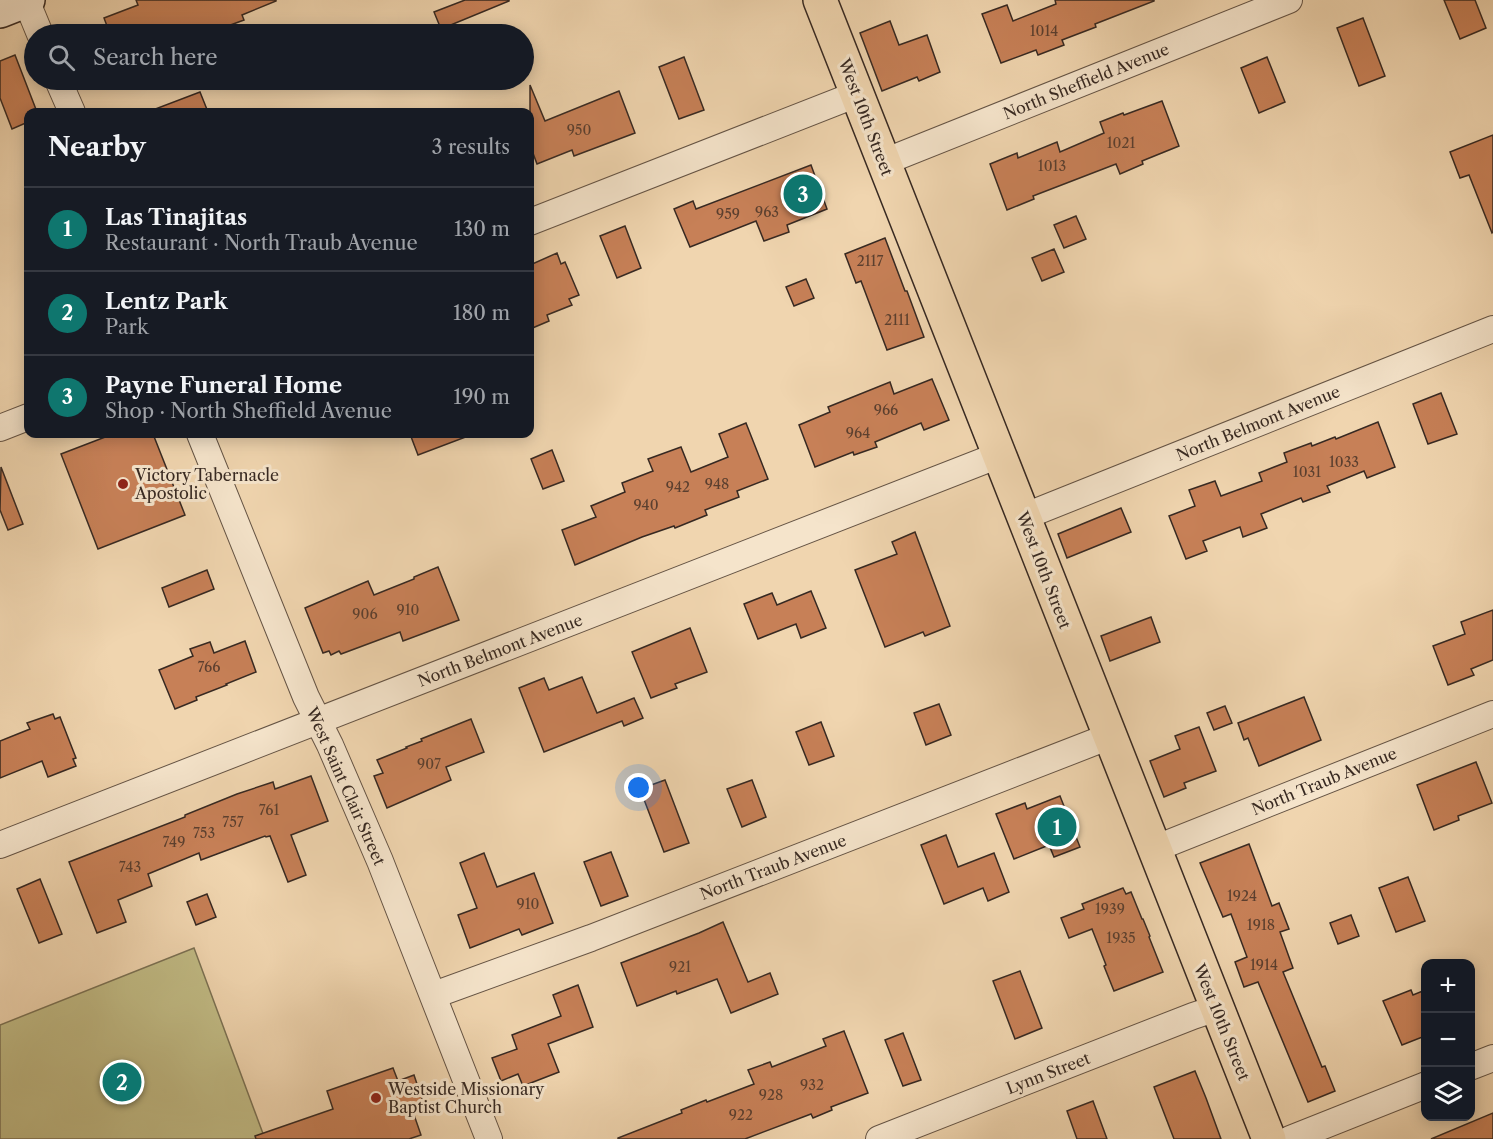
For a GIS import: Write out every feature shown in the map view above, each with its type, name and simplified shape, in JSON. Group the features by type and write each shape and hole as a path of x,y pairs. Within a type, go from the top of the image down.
{"main road":[{"name":"West 10th Street","path":"820,0 1269,1139"}],"street":[{"path":"0,11 27,0 36,24"},
{"name":"North Sheffield Avenue","path":"884,162 1289,0"},
{"path":"62,90 70,108"},
{"path":"534,220 858,94"},
{"name":"North Belmont Avenue","path":"1023,517 1493,329"},
{"path":"0,428 24,419"},
{"name":"West Saint Clair Street","path":"202,438 306,697 330,745 380,861 489,1139"},
{"name":"North Belmont Avenue","path":"0,845 999,455"},
{"name":"North Traub Avenue","path":"1154,849 1493,714"},
{"name":"North Traub Avenue","path":"434,995 591,938 1110,736"},
{"name":"Lynn Street","path":"879,1139 1193,1016 1218,1010"},
{"path":"1475,1065 1493,1058"},
{"path":"1290,1139 1421,1087"}],"shaded area":[{"path":"194,948 265,1139 0,1139 0,1025"}],"building":[{"path":"136,0 276,0 242,15 244,20 233,24 106,24 104,18 138,5"},
{"path":"465,0 509,0 453,24 439,24 434,12"},
{"path":"1055,0 1154,1 1095,24 1096,27 1062,40 1064,45 1038,55 1036,50 1001,63 982,14 1007,5 1013,21 1056,4"},
{"path":"1444,0 1475,0 1486,28 1460,39"},
{"path":"1363,18 1385,76 1359,86 1337,28"},
{"path":"890,21 899,45 927,35 940,72 919,81 917,77 882,91 860,33"},
{"path":"15,55 24,78 24,90 29,90 35,108 24,108 24,124 12,129 0,98 0,61"},
{"path":"684,57 704,110 679,119 659,67"},
{"path":"1267,57 1285,102 1259,113 1241,68"},
{"path":"530,90 532,90 545,121 619,91 635,133 574,156 572,150 537,164 534,156 534,108 530,108"},
{"path":"200,92 206,108 158,108"},
{"path":"1162,101 1179,146 1142,161 1143,164 1120,174 1116,164 1033,196 1034,199 1007,210 990,164 1017,153 1018,158 1057,142 1060,152 1104,133 1100,122"},
{"path":"1493,135 1492,233 1469,175 1460,178 1450,152"},
{"path":"811,165 827,209 787,225 789,232 764,241 756,221 690,247 674,209 693,201 696,209"},
{"path":"1076,216 1086,239 1064,248 1054,225"},
{"path":"625,226 641,268 617,278 600,236"},
{"path":"885,238 924,337 887,350 861,281 856,283 845,254"},
{"path":"1054,249 1064,272 1042,281 1032,258"},
{"path":"557,253 561,264 565,262 579,295 569,299 572,305 547,315 549,321 534,327 534,263"},
{"path":"806,279 814,298 794,306 786,287"},
{"path":"932,379 949,420 924,430 921,423 875,442 877,447 854,455 853,452 815,467 799,425 830,412 828,407 890,382 894,394"},
{"path":"1441,393 1457,434 1428,444 1413,404"},
{"path":"1378,422 1395,467 1367,478 1364,471 1327,486 1330,492 1303,502 1301,498 1261,514 1267,528 1243,537 1240,527 1203,541 1207,551 1186,559 1169,516 1195,506 1189,490 1215,481 1221,496 1262,481 1259,473 1287,462 1284,453 1311,443 1312,446 1335,437 1336,439"},
{"path":"746,423 768,479 737,491 739,497 705,510 707,515 675,528 674,526 642,537 575,565 562,530 596,517 591,506 625,492 622,483 653,471 648,459 681,447 691,472 728,457 719,434"},
{"name":"Victory Tabernacle Apostolic","path":"103,438 155,438 185,515 98,549 61,454"},
{"path":"412,438 463,438 418,455"},
{"path":"552,450 564,481 543,489 531,459"},
{"path":"1,467 23,524 8,530 0,510"},
{"path":"1121,508 1131,532 1067,558 1058,534"},
{"path":"915,532 950,626 925,636 923,632 885,647 855,570 897,554 892,542"},
{"path":"438,567 459,620 403,641 400,632 341,654 339,651 331,655 329,651 323,653 305,608 368,581 374,595"},
{"path":"207,570 214,589 169,607 162,588"},
{"path":"811,591 826,628 801,638 796,624 758,639 744,604 772,593 777,605"},
{"path":"1493,610 1493,660 1471,669 1474,675 1448,685 1433,646 1465,634 1461,622"},
{"path":"1151,617 1160,642 1110,661 1101,636"},
{"path":"690,628 707,672 675,684 677,688 651,698 632,652"},
{"path":"245,641 256,672 196,697 197,700 175,709 159,670 193,656 190,649 210,642 214,653"},
{"path":"582,677 597,713 634,698 643,718 624,726 622,721 544,752 519,688 544,678 549,690"},
{"path":"1304,697 1321,740 1259,766 1248,738 1244,740 1238,723"},
{"path":"939,704 951,735 926,745 914,713"},
{"path":"1225,706 1232,723 1214,730 1207,713"},
{"path":"53,714 55,719 60,717 76,758 73,759 76,766 48,777 42,761 0,778 0,741 30,729 27,723"},
{"path":"471,719 484,752 446,767 451,780 387,808 374,776 383,773 377,760"},
{"path":"821,722 834,756 809,765 796,732"},
{"path":"1199,727 1216,771 1184,783 1186,788 1164,797 1150,761 1180,749 1175,736"},
{"path":"1476,762 1492,803 1458,816 1459,820 1434,830 1417,785"},
{"path":"311,776 328,821 291,835 306,875 288,882 270,836 201,860 199,853 148,874 152,886 118,900 126,922 97,933 69,862 185,817 185,815 237,794 273,782 275,789"},
{"path":"665,780 689,843 664,852 640,789"},
{"path":"752,780 766,817 742,827 727,789"},
{"path":"1060,796 1080,847 1054,857 1049,845 1014,859 996,814 1025,803 1027,809"},
{"path":"946,835 958,867 994,853 1009,892 988,901 983,888 944,904 921,845"},
{"path":"1249,844 1272,906 1279,903 1289,929 1280,932 1293,968 1283,972 1322,1067 1325,1066 1335,1091 1308,1102 1258,982 1244,987 1235,962 1247,957 1231,914 1223,917 1200,863"},
{"path":"611,852 628,896 601,906 584,862"},
{"path":"484,853 497,887 534,873 553,923 522,935 519,929 470,948 458,915 477,908 460,863"},
{"path":"1408,877 1425,921 1396,932 1379,888"},
{"path":"40,879 62,934 39,943 17,889"},
{"path":"1123,888 1126,894 1131,892 1163,972 1114,991 1092,929 1069,938 1061,918 1084,909 1082,904"},
{"path":"207,894 216,917 196,925 187,902"},
{"path":"1351,915 1359,936 1338,944 1330,923"},
{"path":"723,922 748,982 770,973 778,994 731,1013 717,979 637,1006 621,963"},
{"path":"1020,971 1042,1028 1015,1039 993,981"},
{"path":"578,985 593,1027 548,1044 559,1072 523,1086 518,1074 501,1081 492,1058 517,1049 512,1035 561,1016 553,995"},
{"path":"1411,990 1413,995 1421,992 1421,1038 1402,1045 1383,1001"},
{"path":"844,1031 868,1093 831,1107 832,1110 813,1118 811,1114 745,1139 618,1139 682,1113 681,1110 754,1084 748,1070 770,1062 772,1067 826,1046 823,1039"},
{"path":"903,1033 921,1080 903,1086 885,1040"},
{"name":"Westside Missionary Baptist Church","path":"393,1068 398,1081 414,1075 424,1105 412,1109 421,1135 409,1139 256,1139 255,1136 333,1109 327,1091"},
{"path":"1195,1071 1221,1139 1174,1139 1154,1087"},
{"path":"1093,1101 1107,1139 1077,1139 1067,1111"},
{"path":"1493,1113 1493,1139 1431,1139 1475,1121"}],"place":[{"name":"Payne Funeral Home","path":"803,194"},
{"name":"Victory Tabernacle Apostolic","path":"123,484"},
{"name":"Las Tinajitas","path":"1057,827"},
{"name":"Lentz Park","path":"122,1082"},
{"name":"Westside Missionary Baptist Church","path":"376,1098"}]}
